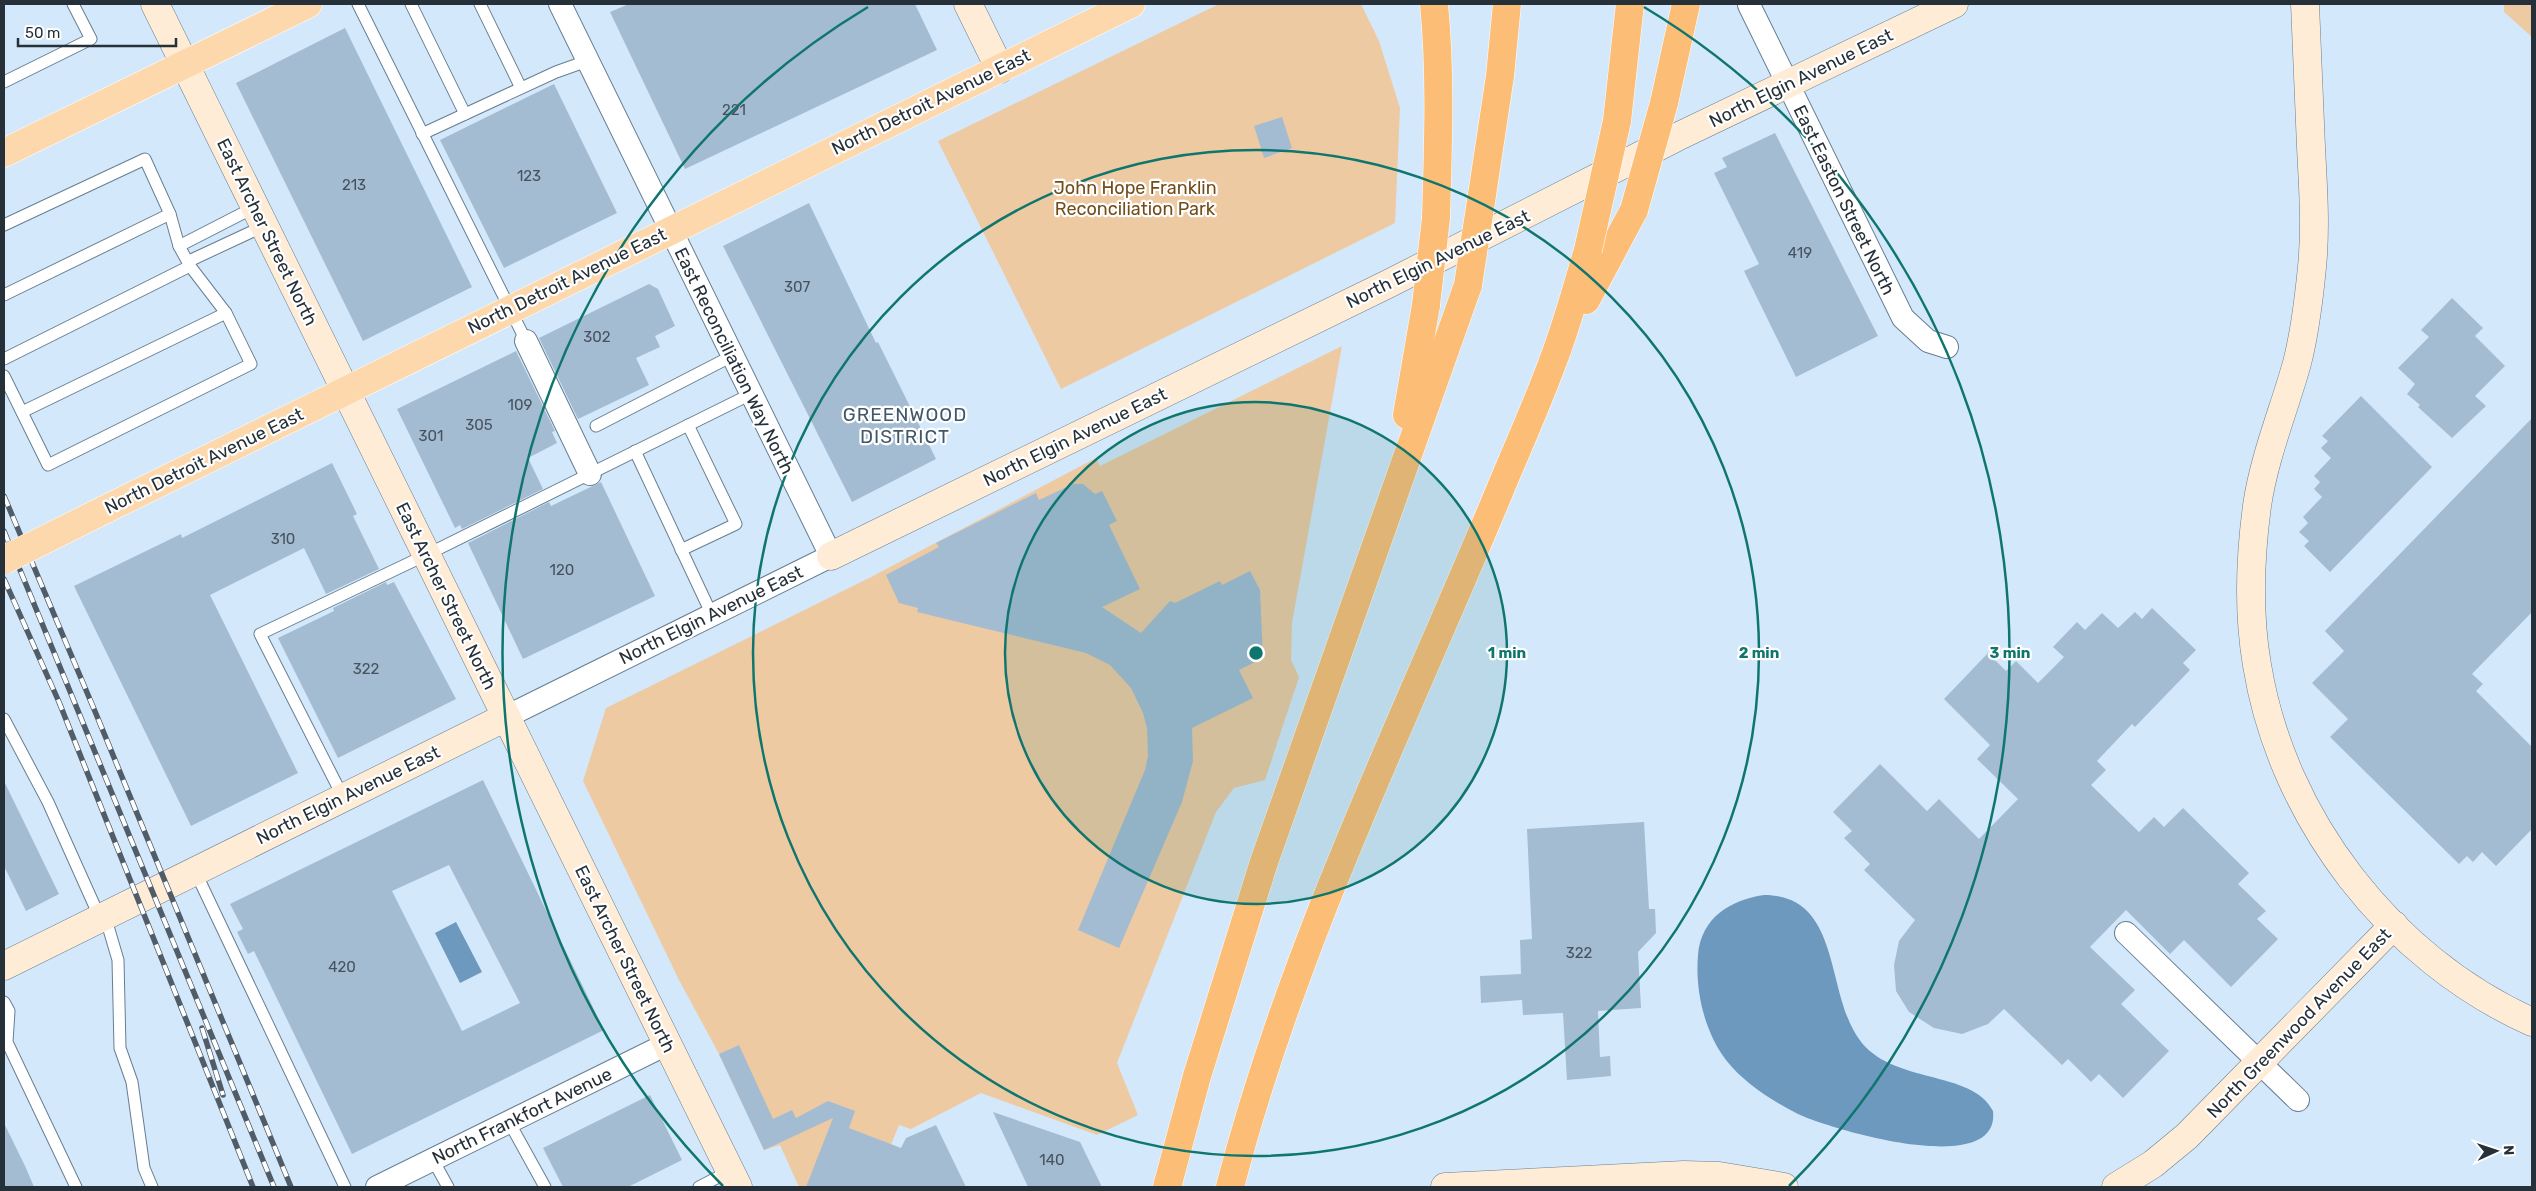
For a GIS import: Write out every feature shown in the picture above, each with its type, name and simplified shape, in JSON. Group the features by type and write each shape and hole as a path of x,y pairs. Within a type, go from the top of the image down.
{"highway":[{"path":"1340,650 1385,505 1404,432 1426,305 1436,218 1439,121 1438,37 1434,4"},
{"path":"1167,1187 1258,881 1468,285 1500,76 1507,4"},
{"path":"1230,1187 1246,1127 1285,1005 1325,900 1554,360 1588,250 1617,121 1630,4"},
{"path":"1554,360 1634,210 1664,103 1686,4"}],"main road":[{"path":"4,153 308,4"},
{"name":"North Detroit Avenue East","path":"4,560 1131,4"}],"street":[{"name":"East Archer Street North","path":"155,4 734,1179"},
{"name":"East Reconciliation Way North","path":"560,4 831,556"},
{"path":"968,4 1000,68"},
{"name":"North Elgin Avenue East","path":"5,962 102,917 831,556 1388,284 1677,137 1954,4"},
{"path":"2305,4 2313,180 2312,265 2303,337 2258,501 2252,554 2252,602 2256,665 2269,716 2302,800 2338,860 2368,899 2394,925"},
{"name":"East Easton Street North","path":"1749,5 1903,318 1928,341 1948,347"},
{"path":"526,341 590,474"},
{"name":"North Greenwood Avenue East","path":"2116,1187 2170,1151 2394,925 2428,960 2456,980 2494,1003 2532,1022"},
{"path":"2126,933 2298,1100"},
{"name":"North Frankfort Avenue","path":"376,1187 401,1182 433,1160 667,1044"},
{"path":"1445,1187 1684,1175 1719,1176 1784,1187"}],"lane":[{"path":"4,82 91,39 73,4"},
{"path":"358,4 526,341"},
{"path":"412,4 465,114"},
{"path":"480,4 521,88"},
{"path":"422,134 521,88 588,61"},
{"path":"4,225 145,159 170,214 179,246 189,264 226,313 251,364 48,465 4,376"},
{"path":"4,295 170,214"},
{"path":"179,246 260,216"},
{"path":"4,359 189,264 260,216"},
{"path":"22,412 226,313"},
{"path":"596,426 732,356"},
{"path":"344,797 260,634 426,555 750,394"},
{"path":"681,550 736,524 688,425"},
{"path":"635,451 712,615"},
{"path":"4,718 48,802 102,917 118,960 120,1048 132,1082 144,1168 152,1187"},
{"path":"195,871 345,1187"},
{"path":"4,1002 8,1011 7,1042 76,1187"},
{"path":"509,1122 545,1187"},
{"path":"433,1160 448,1187"},
{"path":"699,1187 734,1179"}],"green space":[{"name":"John Hope Franklin Reconciliation Park","path":"1219,4 1361,4 1379,41 1400,108 1395,223 1061,389 938,141"},
{"path":"2504,4 2532,4 2532,37 2504,12"},
{"path":"1342,346 1292,623 1291,660 1299,677 1265,780 1234,788 1216,812 1117,1063 1138,1115 1097,1135 981,1093 911,1129 899,1125 874,1187 799,1187 780,1145 764,1150 719,1054 679,980 583,781 606,708 873,576 1096,458 1100,466"}],"water":[{"path":"1764,895 1789,899 1807,911 1819,928 1828,949 1848,1019 1859,1039 1873,1054 1890,1064 1968,1088 1983,1098 1993,1111 1988,1132 1970,1143 1942,1146 1909,1144 1875,1138 1815,1121 1798,1114 1759,1090 1733,1068 1718,1049 1703,1010 1697,968 1700,942 1711,921 1719,913 1740,901"},
{"path":"456,922 482,972 460,983 435,933"}],"building":[{"path":"629,4 915,4 937,50 685,169 610,12"},
{"path":"345,28 472,287 363,341 236,83"},
{"path":"554,84 617,213 504,268 440,140"},
{"path":"1282,117 1292,148 1264,158 1254,126"},
{"path":"1775,133 1878,336 1796,377 1744,271 1759,264 1714,173 1727,167 1722,158"},
{"path":"809,203 876,343 878,342 936,459 852,502 723,246"},
{"path":"649,284 658,289 675,326 655,336 660,347 636,358 649,385 578,419 539,338"},
{"path":"2452,298 2483,328 2475,336 2505,366 2475,396 2486,406 2452,438 2418,407 2420,405 2407,394 2415,384 2398,368 2429,337 2421,330"},
{"path":"516,351 555,431 552,432 557,443 528,458 543,489 462,529 460,525 455,528 397,409"},
{"path":"2361,396 2432,467 2330,572 2304,546 2309,541 2299,532 2308,523 2303,517 2322,497 2314,489 2320,482 2314,476 2331,458 2321,448 2328,441 2322,436"},
{"path":"2532,418 2532,612 2472,674 2483,684 2476,691 2532,747 2532,829 2496,866 2482,852 2473,862 2467,856 2459,864 2330,737 2348,719 2312,683 2344,651 2325,631"},
{"path":"332,463 357,514 353,516 379,569 326,594 304,548 210,595 298,773 191,826 74,586 181,534 182,538"},
{"path":"601,482 655,596 523,659 468,543 549,502 551,506"},
{"path":"1073,484 1083,484 1095,494 1102,491 1117,521 1109,525 1140,589 1102,607 1141,633 1170,601 1175,603 1220,581 1222,585 1250,571 1260,590 1263,658 1239,670 1253,698 1192,728 1193,761 1182,802 1119,948 1078,930 1145,770 1148,756 1147,728 1143,713 1131,688 1110,665 1086,653 917,612 918,608 899,603 886,575 939,547 936,543 1036,493 1039,500"},
{"path":"386,582 387,585 394,582 456,699 338,758 278,638 334,611 333,608"},
{"path":"2152,608 2196,650 2183,663 2190,670 2135,727 2132,724 2097,761 2106,770 2091,785 2139,832 2154,817 2164,827 2183,808 2249,873 2238,884 2266,911 2257,919 2278,939 2231,987 2184,940 2170,954 2126,910 2090,947 2135,990 2121,1004 2169,1051 2123,1098 2099,1074 2091,1082 2068,1059 2062,1065 2004,1009 1988,1024 1962,1034 1934,1028 1909,1012 1896,991 1894,965 1899,941 1915,920 1864,870 1870,864 1844,838 1852,831 1833,812 1880,764 1927,811 1939,799 1979,839 2018,799 1977,759 1990,745 1944,699 1988,653 2006,671 2016,661 2038,683 2064,657 2053,647 2077,622 2085,630 2102,613 2118,628 2135,612 2142,619"},
{"path":"483,780 604,1030 352,1154 254,951 248,954 237,932 243,929 230,904","holes":["449,865 520,1003 462,1031 392,891"]},
{"path":"4,781 59,894 26,911 4,866"},
{"path":"1644,822 1649,909 1655,909 1656,933 1638,952 1641,1008 1598,1011 1600,1057 1610,1056 1611,1076 1567,1080 1563,1013 1523,1015 1522,1000 1481,1003 1480,976 1521,974 1520,940 1532,939 1527,829"},
{"path":"739,1045 773,1119 792,1110 796,1118 828,1101 855,1111 849,1128 901,1148 906,1138 936,1125 966,1187 806,1187 833,1118 764,1150 719,1054"},
{"path":"650,1095 682,1160 628,1187 563,1187 543,1148"},
{"path":"993,1112 1080,1142 1102,1187 1028,1187"},
{"path":"4,1123 26,1168 34,1187 4,1187"}],"railway":[{"path":"4,496 291,1187"},
{"path":"4,531 274,1187"},
{"path":"4,579 59,702 253,1187"},
{"path":"202,1028 223,1095"}],"district":[{"name":"GREENWOOD DISTRICT","path":"905,425"}]}
